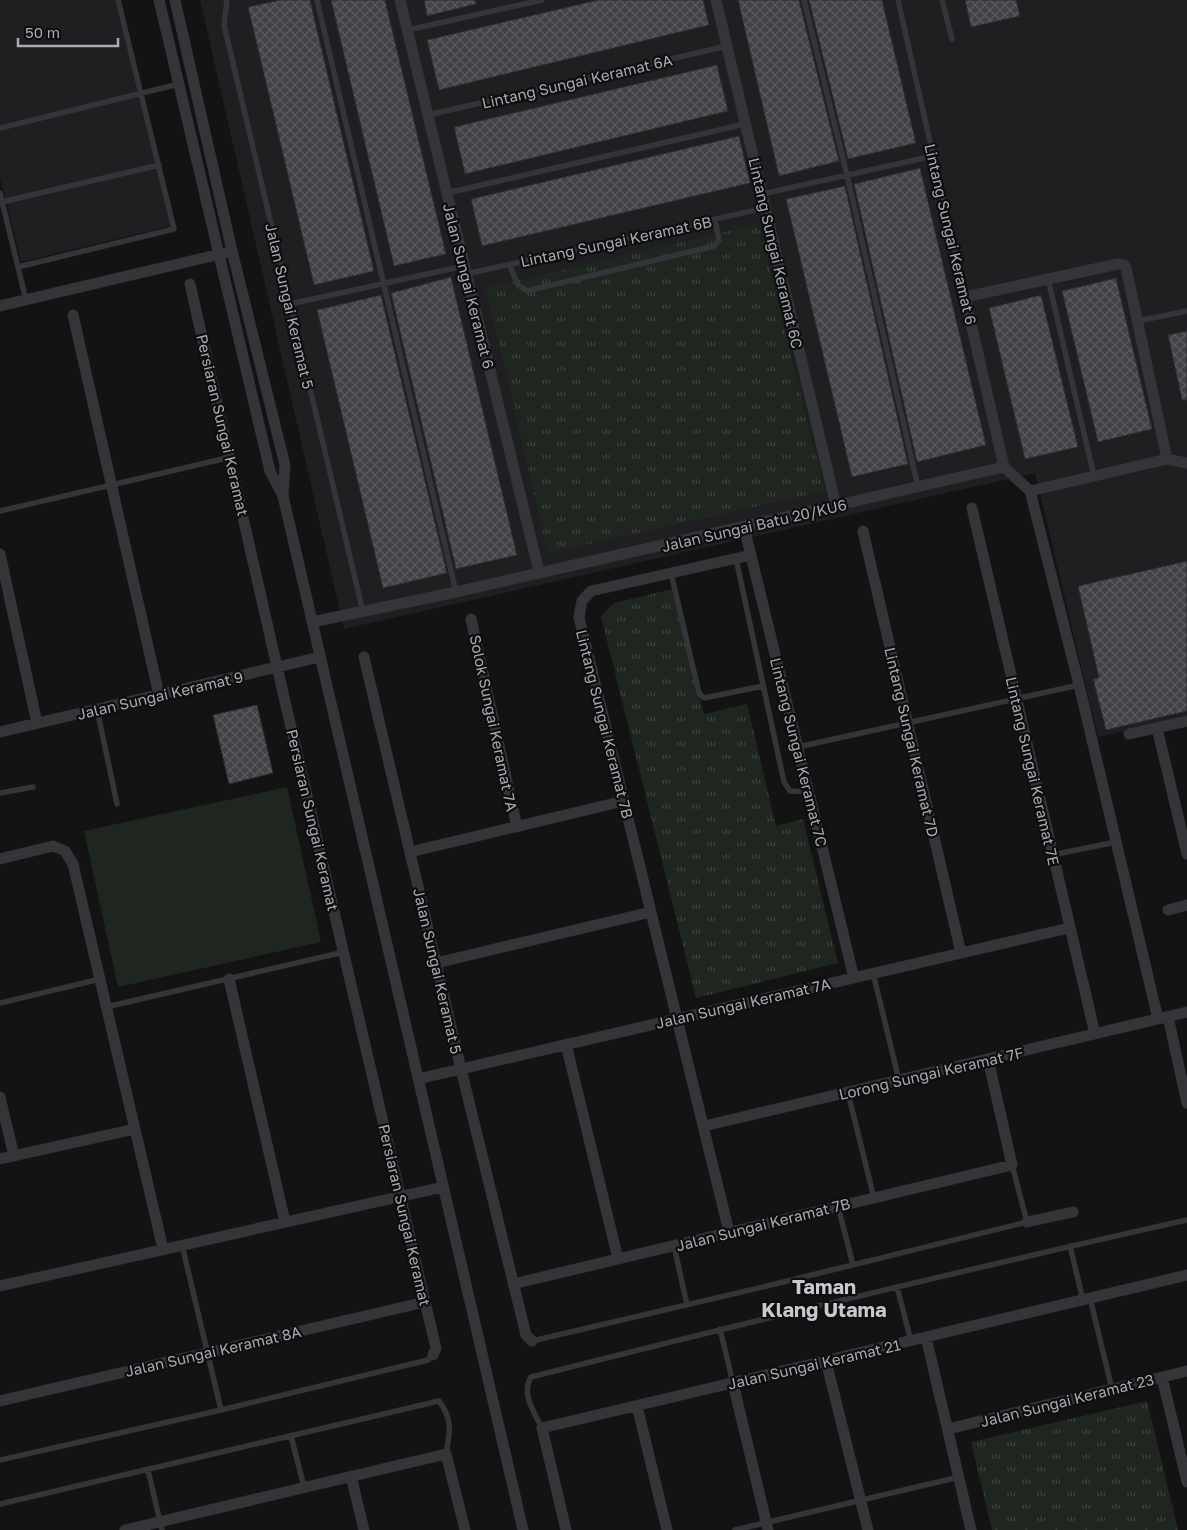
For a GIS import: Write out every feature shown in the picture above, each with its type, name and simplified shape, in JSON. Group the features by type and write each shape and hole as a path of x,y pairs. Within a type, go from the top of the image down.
{"street":[{"path":"159,0 270,471 283,496 523,1530"},
{"path":"175,0 232,251 285,465 283,496"},
{"name":"Jalan Sungai Keramat 6","path":"400,0 539,572"},
{"name":"Lintang Sungai Keramat 6C","path":"716,0 836,506"},
{"path":"0,306 232,251"},
{"path":"966,297 1124,264 1167,459"},
{"name":"Persiaran Sungai Keramat","path":"190,284 231,457 277,667 426,1302 436,1348 433,1355"},
{"name":"Lintang Sungai Keramat 6","path":"966,297 1004,467"},
{"path":"73,316 158,695"},
{"path":"1030,491 1167,459 1187,463"},
{"path":"1004,467 1030,491 1116,842 1163,1018 1185,1083 1187,1103"},
{"name":"Jalan Sungai Batu 20/KU6","path":"312,622 456,592 1004,467"},
{"name":"Lintang Sungai Keramat 7E","path":"972,508 1094,1034"},
{"name":"Lintang Sungai Keramat 7C","path":"744,527 854,978"},
{"name":"Lintang Sungai Keramat 7D","path":"863,531 961,953"},
{"path":"0,554 38,723"},
{"name":"Lintang Sungai Keramat 7B","path":"729,1232 579,617 582,601 591,591 751,555"},
{"name":"Solok Sungai Keramat 7A","path":"471,619 517,827"},
{"name":"Jalan Sungai Keramat 9","path":"0,732 320,657"},
{"name":"Jalan Sungai Keramat 5","path":"364,657 513,1284 526,1335 532,1341"},
{"path":"1129,734 1187,721"},
{"path":"1157,728 1187,854"},
{"path":"410,852 624,801"},
{"path":"0,859 53,846 65,852 73,864 163,1249"},
{"path":"1168,910 1187,905"},
{"path":"436,963 651,912"},
{"name":"Jalan Sungai Keramat 7A","path":"418,1079 1069,928"},
{"path":"229,979 285,1222"},
{"name":"Lorong Sungai Keramat 7F","path":"704,1126 1187,1012"},
{"path":"566,1044 618,1259"},
{"path":"988,1059 1012,1164"},
{"path":"0,1097 14,1156"},
{"path":"0,1160 135,1129"},
{"name":"Jalan Sungai Keramat 7B","path":"513,1284 1012,1164"},
{"path":"0,1286 443,1186"},
{"path":"1027,1222 1073,1212"},
{"name":"Jalan Sungai Keramat 21","path":"542,1428 1187,1275"},
{"name":"Jalan Sungai Keramat 8A","path":"0,1400 426,1302"},
{"path":"926,1337 971,1530"},
{"path":"826,1360 868,1530"},
{"name":"Jalan Sungai Keramat 23","path":"948,1429 1187,1371"},
{"path":"1162,1377 1187,1482"},
{"path":"734,1383 767,1526"},
{"path":"637,1406 667,1530"},
{"path":"542,1428 566,1530"},
{"path":"125,1530 161,1526 304,1487 446,1454 464,1530"},
{"path":"351,1476 364,1530"}],"lane":[{"path":"18,267 174,229 118,0"},
{"name":"Jalan Sungai Keramat 5","path":"227,0 224,25 362,612"},
{"path":"317,0 456,592"},
{"path":"408,30 542,0"},
{"path":"804,0 848,175 918,487"},
{"name":"Lintang Sungai Keramat 6","path":"898,0 966,297"},
{"path":"942,0 952,39"},
{"name":"Lintang Sungai Keramat 6A","path":"428,115 727,46"},
{"path":"0,128 179,84"},
{"path":"447,193 745,124"},
{"path":"762,194 933,156"},
{"path":"2,202 159,165"},
{"path":"0,193 26,300"},
{"name":"Lintang Sungai Keramat 6B","path":"290,304 383,283 509,264 765,208"},
{"path":"509,264 518,285 527,291 714,246 719,240 715,219"},
{"path":"1048,280 1094,476"},
{"path":"1138,321 1187,311"},
{"path":"0,511 231,457"},
{"path":"736,558 784,782 790,791 809,792"},
{"path":"671,573 699,693 704,698 763,686"},
{"path":"798,747 1079,685"},
{"path":"98,709 117,804"},
{"path":"0,793 33,787"},
{"path":"1052,855 1116,842"},
{"path":"106,1007 344,952"},
{"path":"873,973 899,1080"},
{"path":"0,1002 100,979"},
{"path":"848,1093 874,1198"},
{"path":"532,1341 1027,1222 1012,1164"},
{"path":"838,1206 853,1265"},
{"path":"542,1428 526,1390 531,1377 897,1287 1187,1220"},
{"path":"182,1245 220,1410"},
{"path":"674,1246 687,1305"},
{"path":"1070,1246 1112,1389"},
{"path":"897,1287 911,1340"},
{"path":"720,1330 734,1383"},
{"path":"0,1460 428,1360 433,1355"},
{"path":"0,1504 439,1401 448,1415 450,1428 446,1454"},
{"path":"291,1436 304,1487"},
{"path":"148,1470 161,1526"},
{"path":"735,1530 767,1526 861,1500 959,1477"}],"shaded area":[{"path":"0,0 115,0 171,226 21,262 0,177"},
{"path":"200,0 1187,0 1187,716 1098,737 1035,473 344,629"}],"green space":[{"path":"758,224 825,491 548,553 486,288"},
{"path":"673,589 704,714 747,704 776,826 803,819 838,963 696,998 601,616 614,603"},
{"path":"287,787 321,942 118,987 84,831"},
{"path":"1147,1401 1178,1530 992,1530 971,1442"}],"building":[{"path":"280,0 310,0 374,271 314,285 248,7"},
{"path":"331,0 385,0 446,254 394,266"},
{"path":"424,0 475,0 476,4 427,16"},
{"path":"598,0 703,0 709,25 439,90 427,40"},
{"path":"738,0 799,0 839,161 779,176"},
{"path":"809,0 882,0 916,143 848,159"},
{"path":"965,0 1016,0 1020,16 971,27"},
{"path":"717,65 728,111 465,174 454,127"},
{"path":"739,136 750,183 482,246 471,199"},
{"path":"920,168 986,445 917,462 854,184"},
{"path":"845,186 908,464 852,477 786,199"},
{"path":"451,277 517,555 456,569 391,293"},
{"path":"1116,278 1152,429 1098,442 1062,291"},
{"path":"381,295 447,573 383,588 317,310"},
{"path":"1041,295 1078,447 1025,459 989,308"},
{"path":"1187,331 1187,400 1182,400 1168,335"},
{"path":"1187,561 1187,711 1106,730 1093,679 1099,678 1078,586"},
{"path":"257,705 273,773 229,784 213,715"}],"district":[{"name":"Taman Klang Utama","path":"824,1298"}]}
